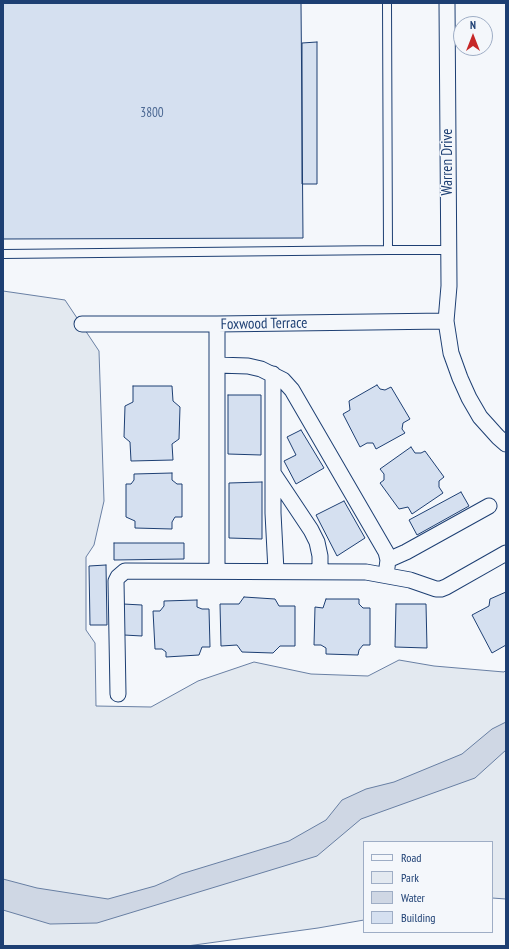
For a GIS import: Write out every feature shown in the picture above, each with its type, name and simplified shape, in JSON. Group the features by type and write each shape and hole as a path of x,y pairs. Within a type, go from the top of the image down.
{"street":[{"name":"Warren Drive","path":"447,3 449,286 446,321 451,353 468,398 480,417 506,444"},
{"name":"Foxwood Terrace","path":"82,324 446,321"},
{"path":"216,324 216,571"},
{"path":"217,365 248,366 272,374 283,380 292,390 386,552 387,568"},
{"path":"272,374 276,571"},
{"path":"273,472 311,530 317,542 320,556 320,571"},
{"path":"118,694 116,581 118,577 126,571 366,572 387,568 406,552 488,506"},
{"path":"387,568 410,580 436,588 441,588 446,587 506,553"}],"lane":[{"path":"387,3 388,250"},
{"path":"3,254 448,250"}],"green space":[{"path":"3,291 65,300 99,351 104,501 94,545 86,557 86,630 95,643 96,706 151,707 198,681 254,662 311,674 368,676 399,660 434,666 504,672 506,670 506,899 493,898 493,841 363,841 363,920 318,928 187,946 3,946"}],"water":[{"path":"506,722 506,750 475,778 361,819 317,856 97,923 50,924 3,910 3,879 37,888 108,899 155,886 181,874 289,841 326,820 342,800 366,789 394,782 462,754 492,729"}],"building":[{"path":"3,3 301,3 303,238 3,239"},
{"path":"317,42 317,184 302,184 302,43"},
{"path":"377,385 380,389 385,390 391,387 410,419 403,423 402,429 405,433 376,449 373,443 367,443 360,447 343,414 350,410 349,401"},
{"path":"133,386 172,386 173,401 180,407 179,439 172,444 173,460 131,461 130,442 124,437 125,406 133,402"},
{"path":"228,395 261,395 261,455 228,454"},
{"path":"301,430 324,468 296,484 284,461 296,455 287,437"},
{"path":"411,447 415,453 425,451 444,477 439,481 439,487 443,493 412,514 408,507 399,509 380,483 384,480 384,474 380,469"},
{"path":"172,473 172,480 177,484 182,484 182,517 175,517 172,522 172,529 135,528 135,521 126,517 126,484 131,484 134,480 134,474"},
{"path":"262,482 262,539 229,538 229,483"},
{"path":"461,492 469,506 417,535 409,520"},
{"path":"344,501 365,538 337,556 316,515"},
{"path":"114,543 184,543 184,559 114,560"},
{"path":"106,565 107,625 90,625 89,566"},
{"path":"506,592 506,645 492,653 472,615 489,606 490,599"},
{"path":"244,597 275,599 279,606 295,606 295,646 280,646 273,653 242,652 237,645 221,646 220,604 239,604"},
{"path":"326,599 359,599 359,604 363,608 370,608 370,645 363,645 359,650 358,655 326,654 326,648 321,645 314,645 315,607 323,608"},
{"path":"197,600 197,607 209,609 210,647 202,647 199,655 166,657 166,652 162,649 155,649 153,611 160,611 164,606 164,601"},
{"path":"123,604 142,605 142,636 124,635"},
{"path":"396,604 426,604 427,648 395,647"}]}
